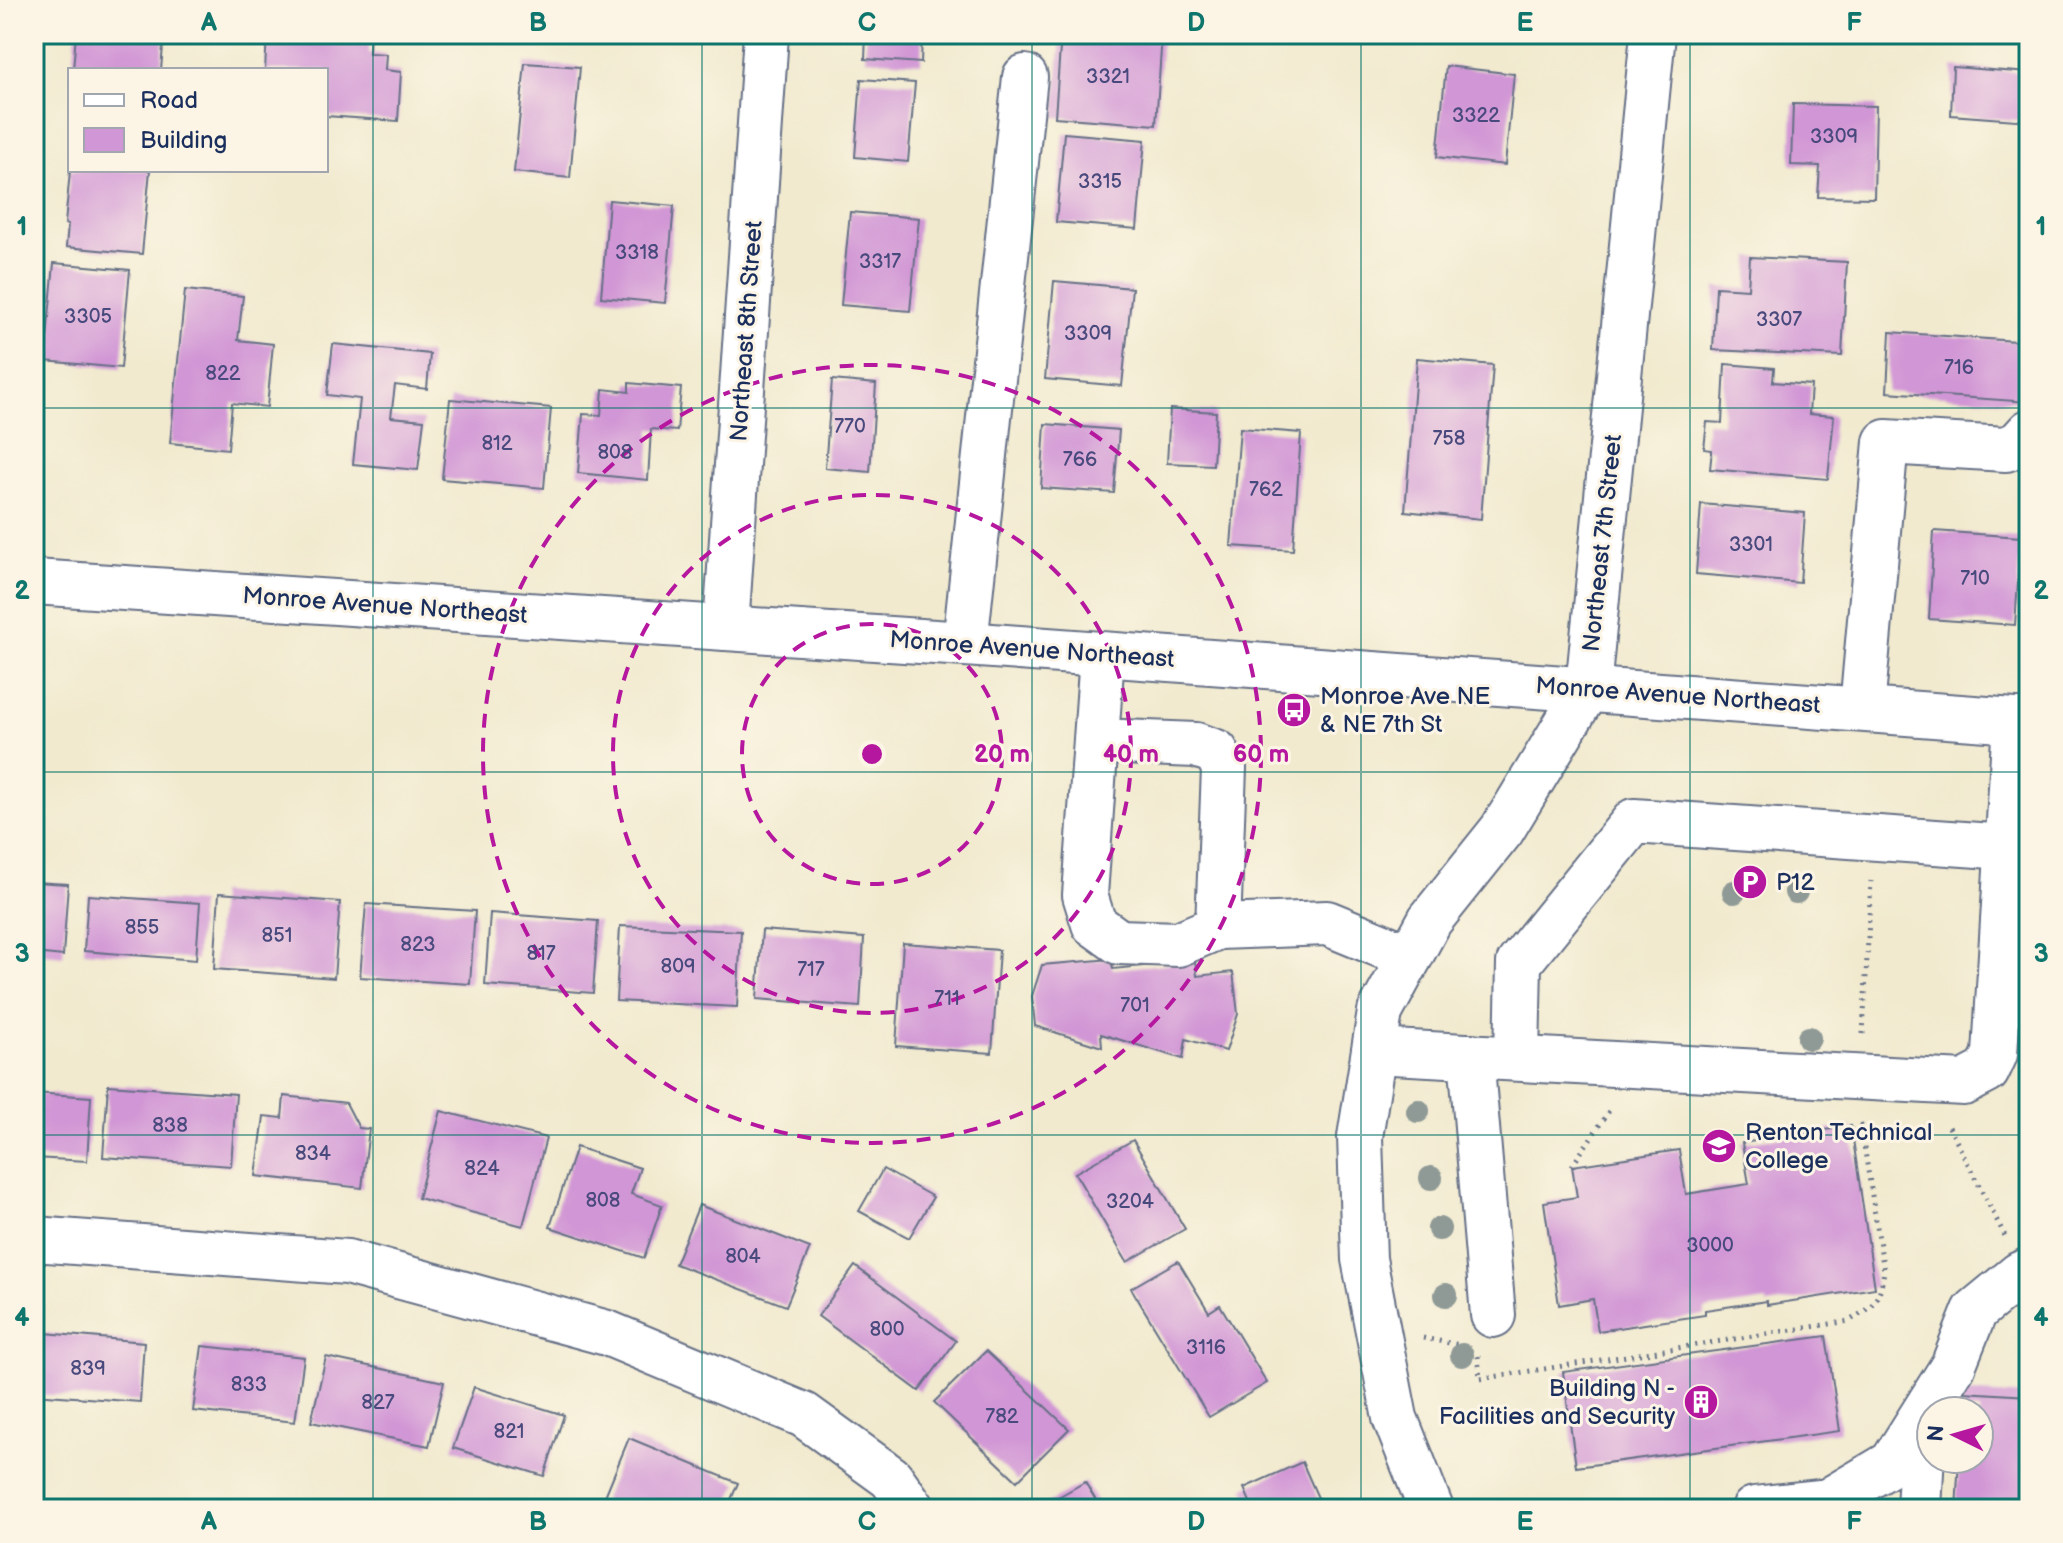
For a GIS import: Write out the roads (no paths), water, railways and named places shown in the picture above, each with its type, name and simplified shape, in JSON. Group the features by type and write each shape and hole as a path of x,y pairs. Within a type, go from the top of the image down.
{"street":[{"name":"Northeast 8th Street","path":"726,628 766,34"},
{"name":"Northeast 7th Street","path":"1431,1509 1395,1418 1364,1259 1360,1137 1380,1012 1430,920 1502,830 1588,688 1653,34"},
{"path":"965,644 1025,77"},
{"path":"1862,709 1886,442 2006,449 2019,443 2029,432"},
{"name":"Monroe Avenue Northeast","path":"34,582 965,644 2022,721"},
{"path":"1102,655 1085,895 1094,924 1119,942 1178,944 1218,927 1327,923 1410,957"},
{"path":"1374,1051 1964,1083 1987,1071 2013,1007 2014,859 2022,721"},
{"path":"1097,741 1196,745 1216,752 1224,768 1218,927"},
{"path":"1517,1058 1519,963 1634,821 1872,838 2014,859"},
{"path":"1471,1056 1478,1336"},
{"path":"34,1239 347,1262 607,1333 804,1415 891,1478 913,1509"},
{"path":"1935,1395 1953,1366 1975,1311 2026,1271"},
{"path":"1754,1509 1828,1501 1892,1463 1915,1426"},
{"path":"1919,1509 1921,1475"}],"place":[{"name":"Monroe Ave NE & NE 7th St","path":"1294,710"},
{"name":"P12","path":"1750,882"},
{"name":"Renton Technical College","path":"1719,1146"},
{"name":"Building N - Facilities and Security","path":"1701,1402"}]}
